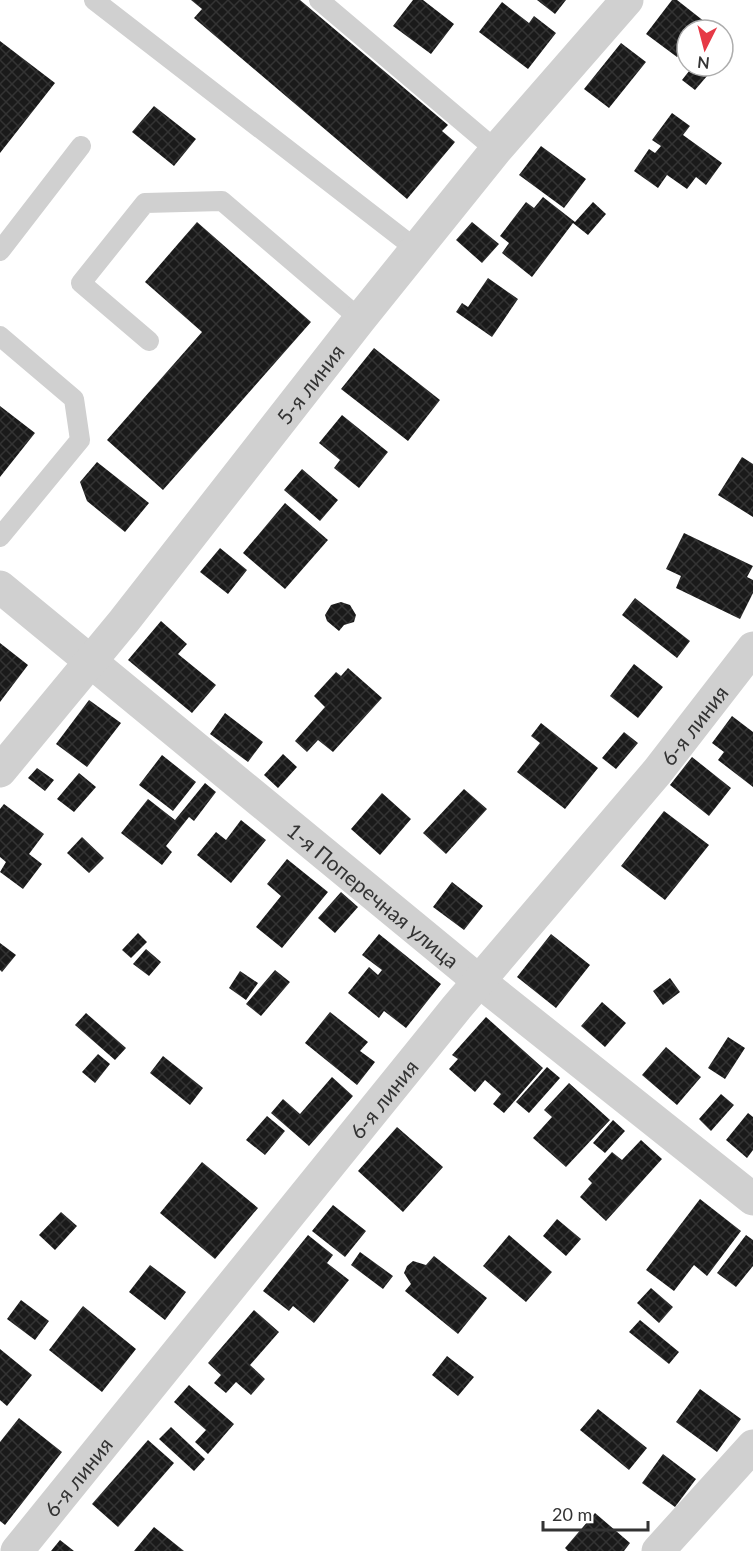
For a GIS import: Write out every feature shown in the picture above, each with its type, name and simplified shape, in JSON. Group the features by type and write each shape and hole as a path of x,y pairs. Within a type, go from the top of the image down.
{"street":[{"name":"5-я линия","path":"0,771 124,621 360,319 496,150 627,0"},
{"name":"1-я Поперечная улица","path":"0,587 479,981 753,1199"},
{"name":"6-я линия","path":"17,1551 479,981 657,772 753,648"},
{"path":"658,1551 753,1446"}],"lane":[{"path":"94,0 416,249"},
{"path":"319,0 496,150"},
{"path":"0,250 81,146"},
{"path":"149,341 81,283 145,203 222,201 360,319"},
{"path":"0,336 74,399 81,440 0,537"}],"building":[{"path":"191,0 300,0 448,125 442,131 455,142 407,199 194,18 202,9"},
{"path":"413,0 423,0 454,24 431,54 393,26"},
{"path":"537,0 566,0 555,14"},
{"path":"672,0 677,0 700,18 675,18 675,56 646,34"},
{"path":"502,2 529,23 534,16 556,33 528,69 479,32"},
{"path":"0,41 55,83 0,153"},
{"path":"621,43 646,62 609,108 584,89"},
{"path":"684,78 705,78 695,90 682,80"},
{"path":"154,106 196,139 174,166 132,132"},
{"path":"672,113 690,126 683,135 722,163 706,185 696,177 687,189 667,175 658,188 634,171 649,149 655,153 661,146 652,140"},
{"path":"541,146 586,179 564,208 519,175"},
{"path":"543,197 575,222 593,202 606,214 588,235 573,223 532,277 502,253 509,243 500,236 526,202 534,208"},
{"path":"197,222 311,322 163,490 107,440 202,332 145,282"},
{"path":"472,222 499,244 482,263 456,240"},
{"path":"488,278 518,299 492,337 456,312 462,303 468,307"},
{"path":"374,348 440,400 408,441 341,389"},
{"path":"0,406 35,433 0,477"},
{"path":"342,415 388,452 359,488 334,468 340,460 319,443"},
{"path":"742,457 753,464 753,517 718,495"},
{"path":"97,462 149,503 125,532 87,501 80,482"},
{"path":"302,469 338,500 320,521 284,490"},
{"path":"285,503 328,540 285,589 243,553"},
{"path":"684,533 753,566 747,577 753,580 753,593 740,619 676,588 681,576 666,569"},
{"path":"220,548 247,570 228,594 200,572"},
{"path":"635,598 690,641 677,658 622,615"},
{"path":"341,602 350,605 356,615 354,622 344,625 339,631 327,621 325,615 331,605"},
{"path":"161,621 187,644 178,654 216,685 192,713 128,660"},
{"path":"0,643 28,665 0,702"},
{"path":"634,664 663,687 638,718 610,696"},
{"path":"348,668 382,698 333,752 318,740 307,752 295,741 325,707 314,696 336,672 341,676"},
{"path":"89,700 121,723 87,767 56,744"},
{"path":"225,713 263,742 248,762 210,734"},
{"path":"732,716 753,732 753,787 718,760 724,752 712,743"},
{"path":"541,723 598,768 565,809 517,772 540,743 531,736"},
{"path":"624,732 638,743 616,769 602,758"},
{"path":"283,754 297,767 278,788 264,775"},
{"path":"162,755 196,782 173,811 139,785"},
{"path":"692,757 731,788 709,816 670,785"},
{"path":"37,768 54,780 45,791 28,778"},
{"path":"79,773 96,787 74,812 57,799"},
{"path":"205,783 216,792 194,821 189,817 166,846 172,852 162,865 121,833 148,799 175,820"},
{"path":"464,789 487,809 446,854 423,833"},
{"path":"382,793 411,819 380,855 351,829"},
{"path":"4,804 44,834 29,854 42,864 23,889 0,872 6,862 0,857 0,809"},
{"path":"664,811 709,845 665,900 621,866"},
{"path":"241,820 266,840 231,883 197,855 216,832 226,840"},
{"path":"82,837 104,858 89,873 67,853"},
{"path":"287,859 328,892 282,948 256,927 281,896 267,884"},
{"path":"452,882 483,906 464,930 433,907"},
{"path":"341,892 358,907 335,933 318,918"},
{"path":"138,933 147,942 131,958 122,950"},
{"path":"379,934 441,984 406,1028 384,1011 379,1018 348,993 369,967 378,975 382,970 362,955"},
{"path":"551,934 590,965 556,1008 517,977"},
{"path":"0,943 16,955 2,972 0,970"},
{"path":"146,949 161,962 149,976 133,964"},
{"path":"275,970 290,982 261,1016 246,1004"},
{"path":"240,971 258,983 246,1000 229,988"},
{"path":"670,978 680,992 663,1005 653,991"},
{"path":"602,1002 626,1023 605,1047 581,1026"},
{"path":"330,1012 368,1042 360,1051 375,1062 357,1085 305,1043"},
{"path":"86,1013 126,1048 115,1060 75,1025"},
{"path":"486,1017 543,1068 504,1113 493,1104 501,1094 485,1080 475,1092 449,1069 458,1059 452,1055"},
{"path":"728,1037 745,1048 725,1079 708,1068"},
{"path":"666,1047 701,1077 677,1105 642,1075"},
{"path":"98,1054 110,1064 95,1083 82,1072"},
{"path":"163,1056 203,1088 190,1105 150,1073"},
{"path":"547,1067 560,1078 529,1113 516,1102"},
{"path":"332,1077 353,1096 309,1146 271,1113 283,1099 300,1114"},
{"path":"569,1083 610,1120 566,1167 533,1138 552,1117 544,1110"},
{"path":"721,1094 734,1105 711,1131 699,1119"},
{"path":"748,1113 753,1117 753,1150 747,1158 726,1140"},
{"path":"267,1116 285,1131 265,1155 246,1140"},
{"path":"613,1120 625,1131 605,1153 593,1143"},
{"path":"397,1127 443,1167 403,1212 358,1171"},
{"path":"641,1140 662,1159 606,1221 580,1197 592,1183 588,1179 612,1152 622,1160"},
{"path":"202,1162 258,1208 215,1259 160,1213"},
{"path":"700,1199 741,1231 707,1276 694,1265 674,1291 646,1270"},
{"path":"333,1205 366,1231 345,1257 312,1231"},
{"path":"61,1212 77,1226 55,1250 39,1235"},
{"path":"557,1219 581,1239 566,1256 543,1236"},
{"path":"308,1235 333,1255 327,1263 349,1280 314,1323 293,1306 289,1311 263,1291"},
{"path":"509,1235 552,1272 526,1302 483,1266"},
{"path":"746,1235 753,1240 753,1266 736,1287 717,1273"},
{"path":"360,1252 393,1276 383,1289 351,1265"},
{"path":"434,1256 487,1298 458,1334 405,1291 411,1284 404,1273 407,1266 413,1261 426,1265"},
{"path":"150,1265 186,1292 165,1320 129,1292"},
{"path":"651,1288 673,1307 659,1323 637,1303"},
{"path":"21,1300 49,1321 35,1340 7,1319"},
{"path":"83,1306 136,1349 102,1392 49,1350"},
{"path":"254,1310 279,1332 250,1365 265,1379 251,1395 236,1382 226,1393 214,1383 221,1375 208,1363"},
{"path":"640,1320 679,1352 669,1364 629,1332"},
{"path":"0,1349 32,1375 7,1406 0,1400"},
{"path":"447,1356 474,1377 458,1396 432,1375"},
{"path":"189,1385 234,1424 208,1454 195,1442 206,1430 174,1402"},
{"path":"700,1389 741,1419 717,1452 676,1422"},
{"path":"598,1409 647,1448 629,1470 580,1430"},
{"path":"19,1418 62,1452 5,1525 0,1521 0,1442"},
{"path":"171,1427 205,1459 194,1471 159,1439"},
{"path":"148,1440 174,1463 118,1527 92,1504"},
{"path":"663,1454 696,1479 675,1507 642,1483"},
{"path":"595,1513 630,1543 624,1551 568,1551 565,1548"},
{"path":"154,1527 184,1551 134,1551"},
{"path":"60,1540 74,1551 51,1551"}]}
